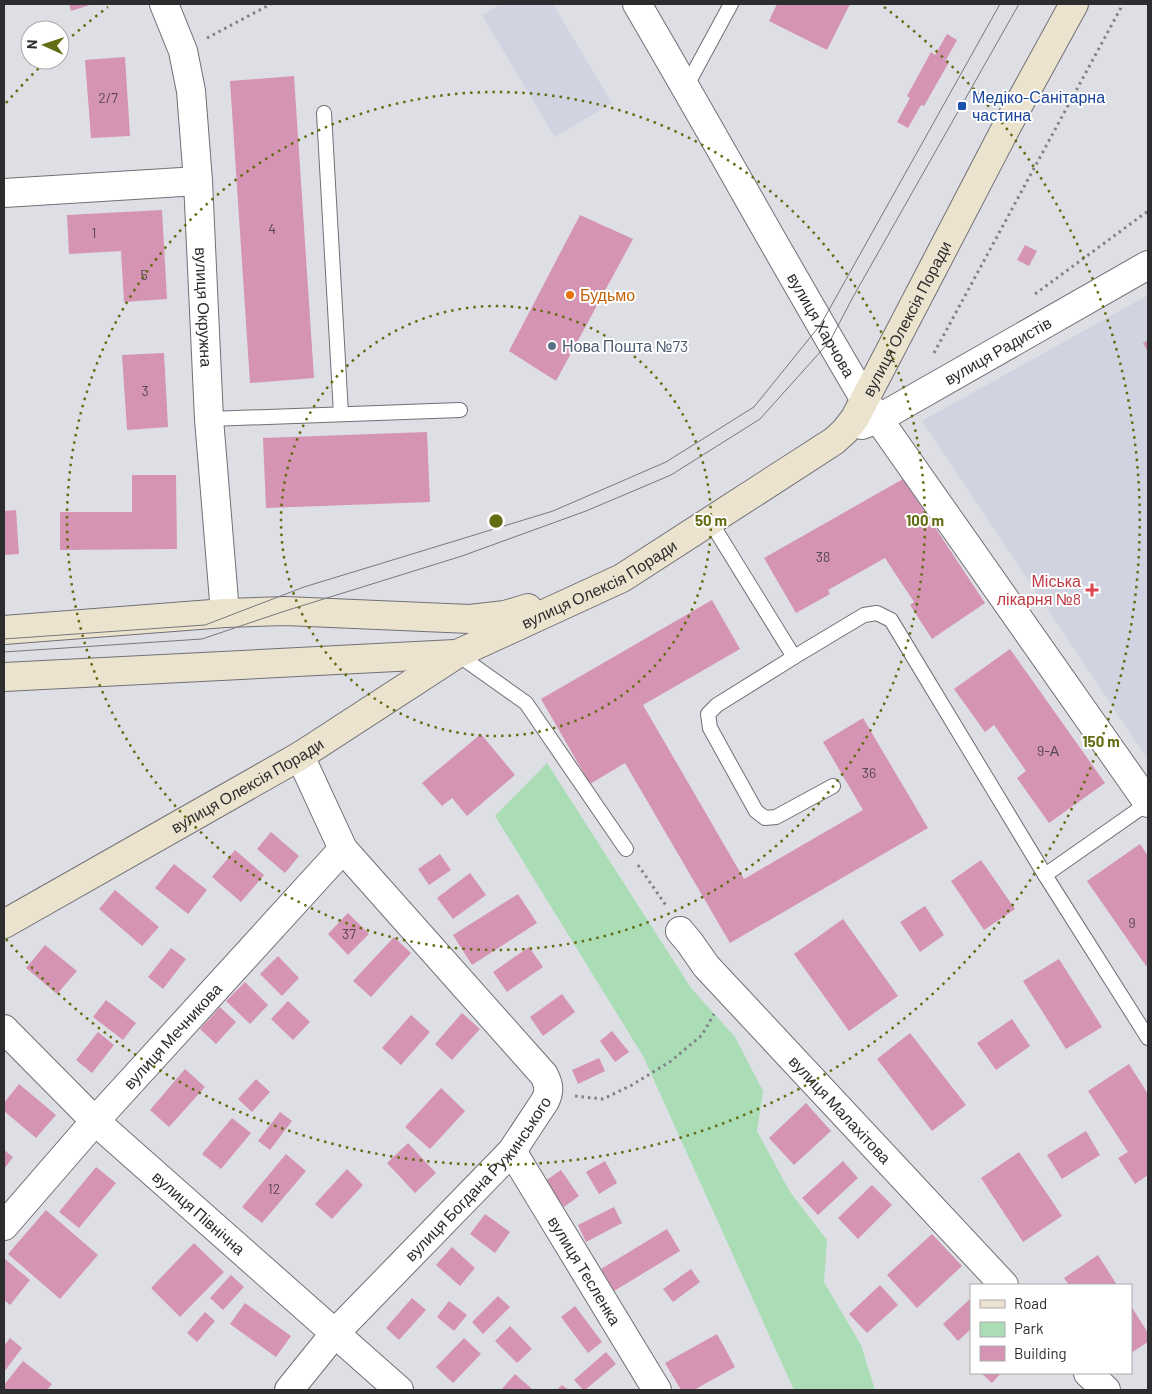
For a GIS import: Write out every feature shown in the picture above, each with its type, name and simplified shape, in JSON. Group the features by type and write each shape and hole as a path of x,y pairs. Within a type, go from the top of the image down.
{"main road":[{"name":"вулиця Олексія Поради","path":"4,924 300,756 457,654 622,578 834,441 855,418 872,409 1003,135 1074,4"},
{"path":"4,630 225,613 285,611 470,619 505,615 622,578"},
{"path":"4,677 457,654"}],"street":[{"name":"вулиця Окружна","path":"164,4 183,51 191,91 198,181 209,419 225,613"},
{"name":"вулиця Харчова","path":"637,4 830,342 872,409 1148,803"},
{"path":"4,193 198,181"},
{"name":"вулиця Радистів","path":"872,409 1148,265"},
{"name":"вулиця Богдана Ружинського","path":"289,1390 335,1333 512,1150 549,1093 544,1075 343,849 300,756"},
{"name":"вулиця Мечникова","path":"4,1226 95,1121 343,849"},
{"name":"вулиця Малахітова","path":"680,931 706,966 1003,1284"},
{"name":"вулиця Північна","path":"4,1029 95,1121 399,1390"},
{"name":"вулиця Тесленка","path":"512,1150 657,1390"},
{"path":"1089,1374 1106,1390"}],"lane":[{"path":"686,87 731,4"},
{"path":"324,113 341,414"},
{"path":"209,419 460,410"},
{"path":"710,521 794,657"},
{"path":"833,786 776,817 765,818 756,811 710,728 708,714 716,705 864,615 877,613 891,620 1045,875 1148,1038"},
{"path":"457,654 526,703 626,848"},
{"path":"1045,875 1148,803"}],"path":[{"path":"183,51 271,4"},
{"path":"929,361 1123,4"},
{"path":"1030,298 1148,211"},
{"path":"626,848 667,907"},
{"path":"549,1093 603,1099 632,1085 671,1061 702,1035 721,1002 720,981"}],"shaded area":[{"path":"501,4 553,4 612,103 555,137 482,15"},
{"name":"Міська лікарня №8","path":"1148,295 1148,760 922,421"}],"green space":[{"path":"547,763 691,988 735,1037 763,1091 757,1131 790,1192 827,1240 824,1282 861,1345 875,1390 794,1390 643,1056 495,816"}],"building":[{"path":"69,4 93,4 71,11"},
{"path":"777,4 850,4 827,50 769,21"},
{"path":"947,34 957,40 946,60 941,58 949,62 924,106 921,105 908,128 897,122 910,98 907,96 931,52 935,55"},
{"path":"125,57 130,136 91,138 85,60"},
{"path":"294,76 314,378 250,383 230,81"},
{"path":"162,210 167,299 124,302 121,251 69,254 67,215"},
{"name":"Будьмо","path":"580,215 633,239 556,381 509,351"},
{"path":"1025,245 1037,251 1029,266 1017,260"},
{"path":"1148,340 1148,352 1143,343"},
{"path":"164,353 168,427 127,430 122,355"},
{"path":"427,432 430,502 266,508 263,438"},
{"path":"132,475 176,475 177,549 60,550 60,512 132,512"},
{"path":"903,479 985,603 932,639 910,605 914,602 885,558 828,590 830,594 796,613 764,558"},
{"path":"16,510 19,554 4,555 4,511"},
{"path":"712,600 740,649 643,705 744,879 863,810 823,742 863,718 928,828 730,943 625,763 590,784 541,699"},
{"path":"1010,649 1105,783 1049,823 1017,778 1026,771 994,725 985,732 954,689"},
{"path":"481,734 515,775 467,816 452,798 442,806 422,783"},
{"path":"271,832 299,856 285,873 257,849"},
{"path":"1140,844 1148,856 1148,965 1146,966 1087,881"},
{"path":"235,850 264,875 241,902 212,877"},
{"path":"440,854 451,870 429,885 418,869"},
{"path":"981,860 1015,909 984,930 951,881"},
{"path":"174,864 207,890 188,914 155,888"},
{"path":"470,873 486,895 453,919 437,898"},
{"path":"115,890 159,927 142,946 99,909"},
{"path":"518,894 537,923 472,965 453,935"},
{"path":"925,906 944,935 920,952 900,922"},
{"path":"348,913 369,934 348,955 328,934"},
{"path":"843,919 898,996 849,1031 794,954"},
{"path":"394,937 411,953 371,997 353,981"},
{"path":"45,945 77,971 57,994 26,968"},
{"path":"529,947 543,967 507,992 493,972"},
{"path":"171,948 186,959 163,989 148,977"},
{"path":"278,956 299,978 282,996 260,974"},
{"path":"1059,959 1102,1027 1066,1049 1023,981"},
{"path":"245,982 268,1005 250,1024 226,1001"},
{"path":"562,994 575,1012 543,1036 530,1017"},
{"path":"106,1000 136,1023 123,1040 93,1017"},
{"path":"288,1001 310,1022 293,1040 271,1019"},
{"path":"220,1007 236,1022 216,1044 200,1029"},
{"path":"462,1013 480,1029 452,1060 435,1044"},
{"path":"411,1015 430,1032 401,1065 382,1048"},
{"path":"1012,1019 1030,1046 996,1070 977,1043"},
{"path":"612,1031 629,1052 615,1062 600,1041"},
{"path":"98,1032 114,1045 92,1073 76,1060"},
{"path":"910,1033 966,1105 932,1131 877,1059"},
{"path":"599,1058 605,1071 578,1084 572,1070"},
{"path":"1129,1064 1148,1094 1148,1175 1135,1184 1118,1158 1128,1152 1088,1091"},
{"path":"185,1069 205,1087 169,1127 150,1110"},
{"path":"256,1079 270,1092 252,1112 238,1099"},
{"path":"19,1084 56,1115 36,1138 4,1111 4,1103"},
{"path":"441,1088 465,1111 430,1149 405,1127"},
{"path":"806,1103 831,1131 794,1165 769,1138"},
{"path":"280,1112 292,1121 270,1150 258,1141"},
{"path":"232,1118 251,1133 221,1169 202,1154"},
{"path":"1086,1131 1100,1155 1062,1179 1047,1155"},
{"path":"408,1143 436,1173 415,1193 387,1163"},
{"path":"4,1150 13,1157 4,1169"},
{"path":"1019,1152 1062,1216 1023,1242 981,1178"},
{"path":"286,1154 306,1171 262,1223 242,1207"},
{"path":"605,1161 617,1183 599,1194 586,1172"},
{"path":"843,1161 858,1178 818,1215 802,1198"},
{"path":"96,1167 116,1183 79,1228 59,1212"},
{"path":"347,1169 363,1185 332,1219 315,1204"},
{"path":"561,1170 579,1196 564,1207 545,1181"},
{"path":"872,1185 892,1205 858,1239 838,1218"},
{"path":"614,1207 622,1223 586,1242 578,1225"},
{"path":"46,1210 98,1255 60,1299 8,1254"},
{"path":"485,1214 510,1232 495,1253 470,1234"},
{"path":"667,1229 680,1251 614,1291 601,1269"},
{"path":"932,1234 962,1266 917,1308 887,1275"},
{"path":"194,1243 224,1272 180,1317 151,1288"},
{"path":"452,1247 475,1268 460,1286 436,1265"},
{"path":"1098,1255 1116,1284 1068,1284 1064,1278"},
{"path":"5,1259 30,1280 10,1305 4,1300"},
{"path":"691,1269 700,1282 673,1302 663,1289"},
{"path":"231,1275 244,1287 223,1310 210,1298"},
{"path":"880,1285 898,1305 867,1333 849,1314"},
{"path":"498,1296 510,1307 483,1334 472,1322"},
{"path":"412,1298 426,1310 399,1340 386,1328"},
{"path":"970,1299 970,1330 958,1341 943,1324"},
{"path":"449,1301 467,1315 454,1331 437,1317"},
{"path":"245,1303 291,1336 276,1357 230,1324"},
{"path":"575,1306 602,1342 588,1353 561,1317"},
{"path":"1132,1308 1148,1333 1148,1342 1132,1352"},
{"path":"205,1312 215,1321 197,1342 187,1333"},
{"path":"510,1326 532,1349 517,1363 495,1341"},
{"path":"717,1334 735,1367 694,1390 681,1390 665,1363"},
{"path":"10,1338 22,1348 4,1372 4,1346"},
{"path":"464,1338 481,1354 453,1383 436,1367"},
{"path":"606,1352 616,1364 583,1390 574,1380"},
{"path":"23,1361 52,1384 47,1390 4,1390 4,1385"},
{"path":"515,1374 533,1390 501,1390"},
{"path":"982,1374 1000,1374 992,1383"},
{"path":"562,1385 569,1390 557,1390"}],"tram line":[{"path":"4,639 205,625 304,587 553,511 666,462 754,407 821,324 1000,4"},
{"path":"4,652 202,639 462,556 586,511 671,475 760,419 830,341 1019,4"}],"place":[{"name":"Медіко-Санітарна частина","path":"962,106"},
{"name":"Будьмо","path":"570,295"},
{"name":"Нова Пошта №73","path":"552,346"},
{"name":"Міська лікарня №8","path":"1092,590"}]}
